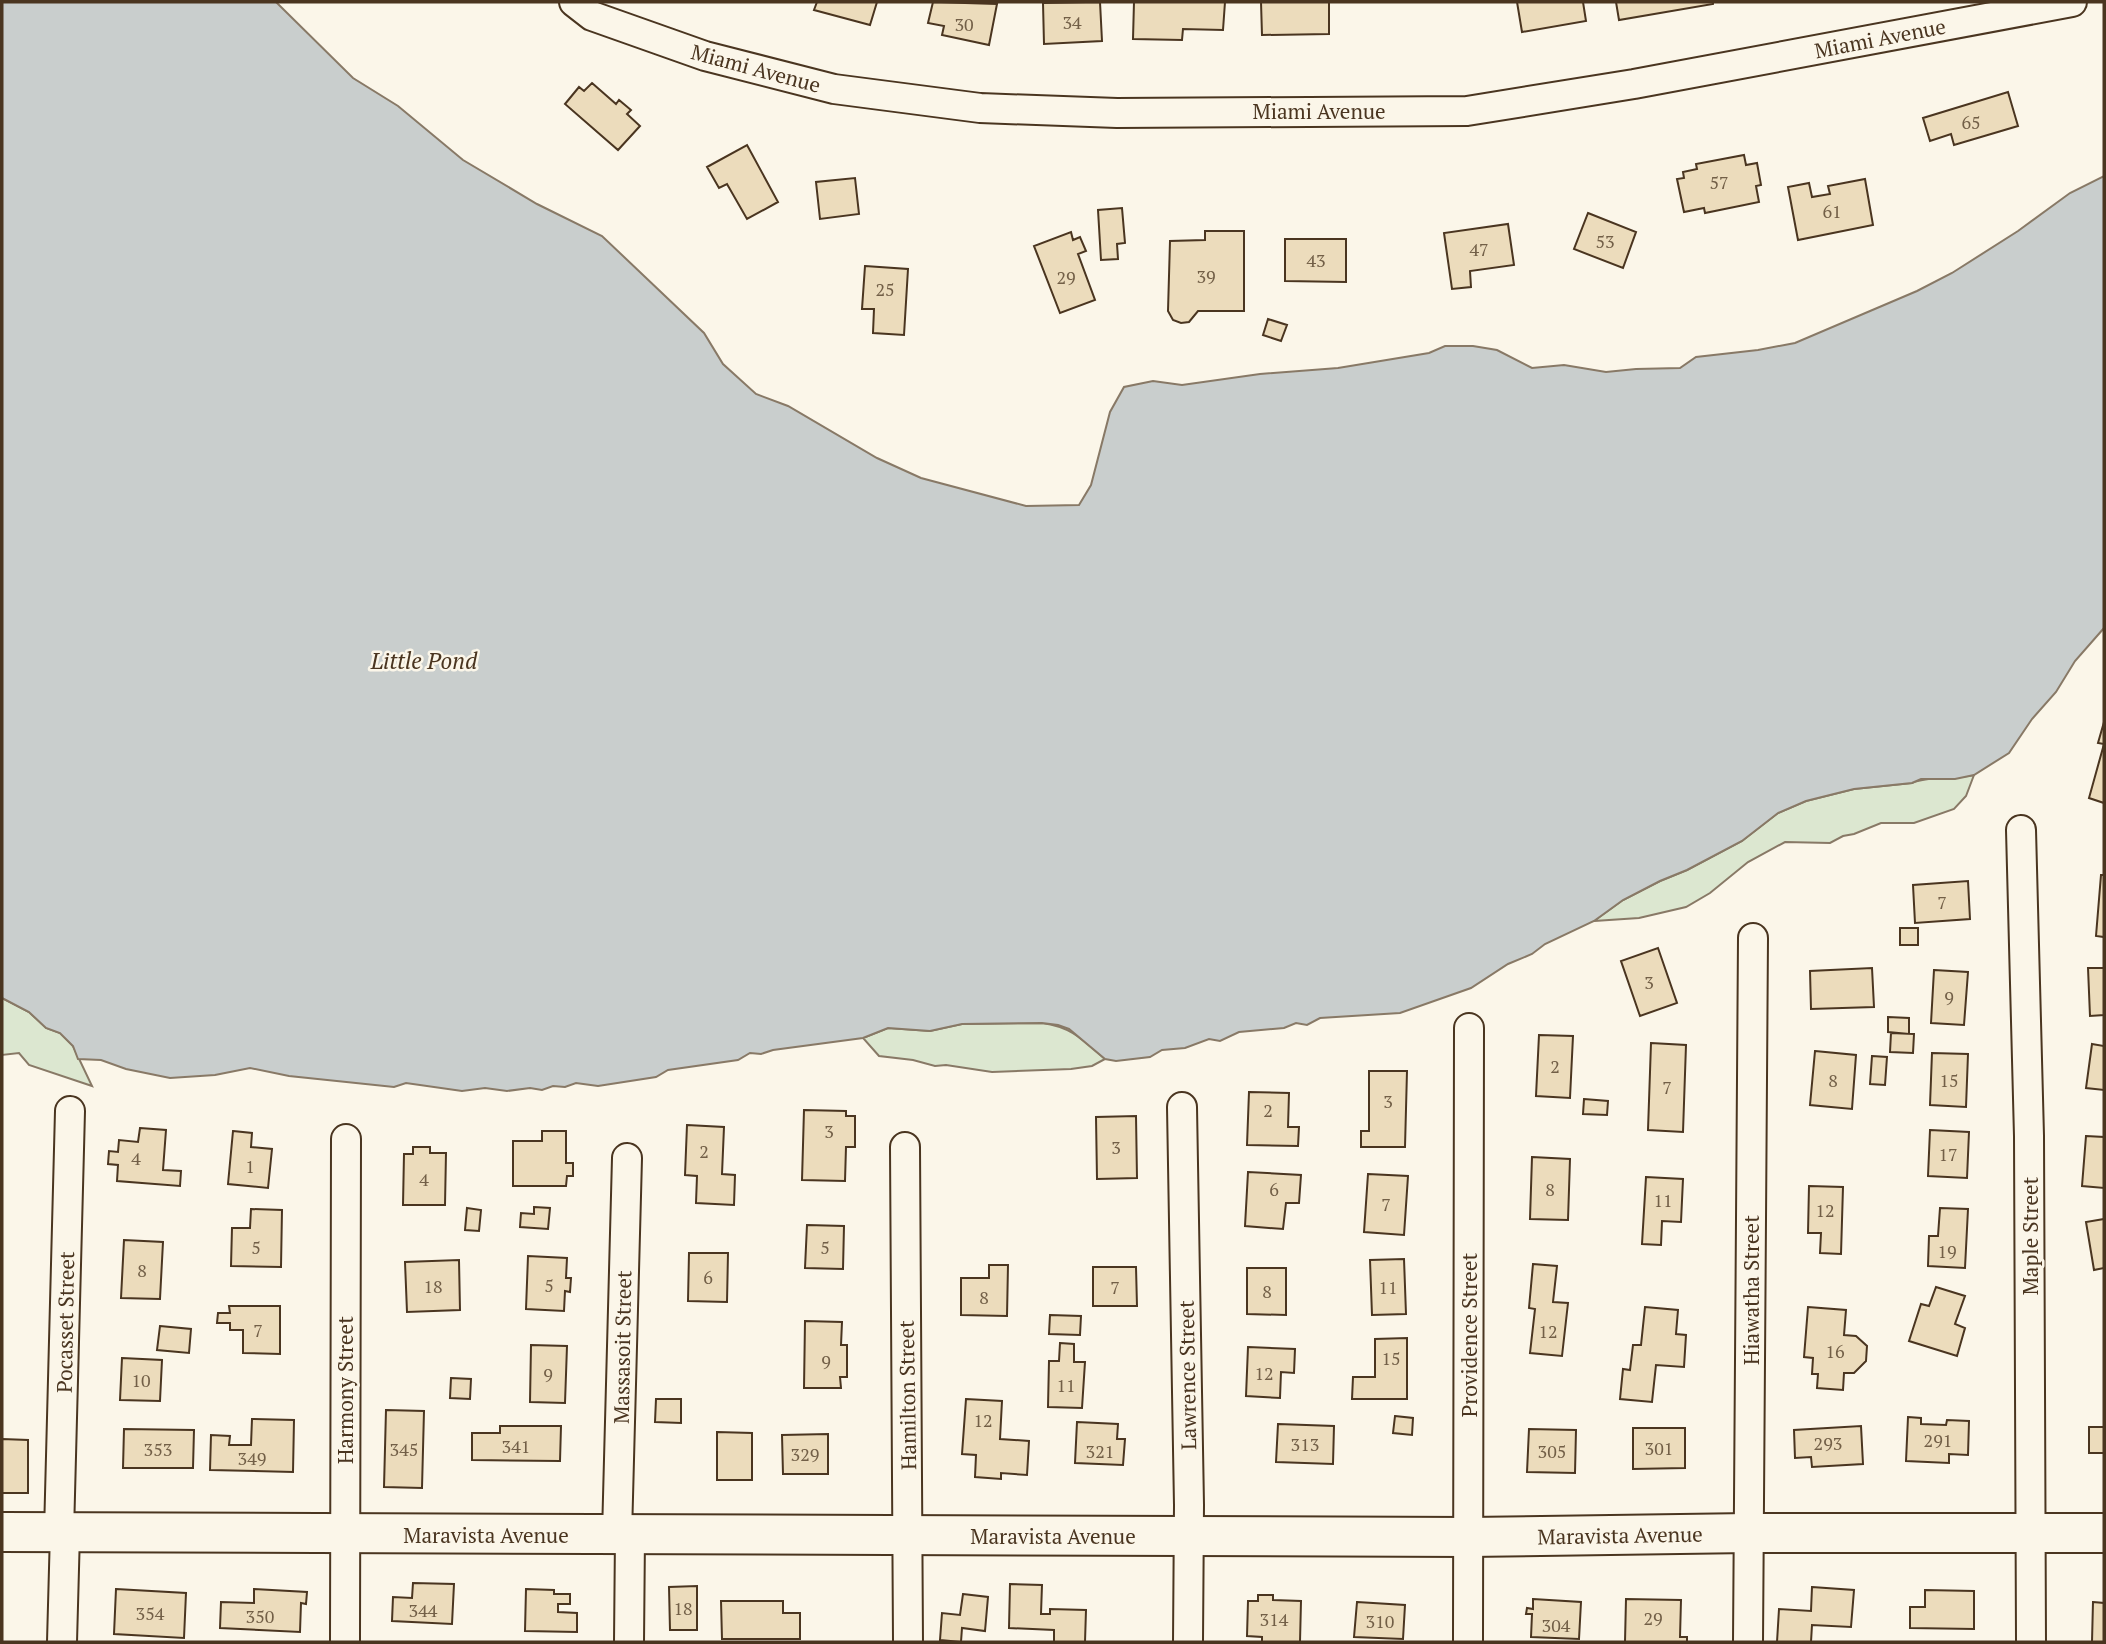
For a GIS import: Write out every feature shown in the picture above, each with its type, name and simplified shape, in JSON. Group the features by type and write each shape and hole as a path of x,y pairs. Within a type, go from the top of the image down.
{"main road":[{"name":"Maravista Avenue","path":"2,1532 1469,1537 1749,1533 2104,1533"}],"street":[{"name":"Miami Avenue","path":"574,2 592,16 705,56 834,89 980,108 1117,113 1467,111 1634,84 2072,2"},
{"name":"Maple Street","path":"2021,830 2029,1136 2031,1642"},
{"name":"Hiawatha Street","path":"1748,1642 1753,938"},
{"name":"Providence Street","path":"1468,1642 1469,1028"},
{"name":"Lawrence Street","path":"1182,1107 1189,1536 1188,1642"},
{"name":"Pocasset Street","path":"62,1642 70,1111"},
{"name":"Harmony Street","path":"345,1642 346,1139"},
{"name":"Hamilton Street","path":"905,1147 908,1642"},
{"name":"Massasoit Street","path":"627,1158 624,1535 629,1642"}],"green space":[{"path":"1974,775 1966,796 1954,809 1914,823 1881,823 1830,843 1785,842 1748,862 1710,893 1686,907 1639,918 1594,921 1623,900 1742,841 1778,813 1806,801 1854,789"},
{"path":"2,998 29,1012 46,1028 60,1033 73,1046 92,1086 29,1065 19,1053 2,1055"},
{"path":"1042,1023 1069,1031 1105,1059 1092,1066 1071,1069 992,1072 879,1056 863,1038 888,1028 930,1031 962,1024"}],"water":[{"name":"Little Pond","path":"2,2 276,2 353,78 398,106 463,160 537,204 602,236 704,333 723,364 756,394 788,406 877,458 921,478 1026,506 1079,505 1091,485 1110,412 1124,387 1153,381 1182,385 1260,374 1338,368 1429,353 1445,346 1473,346 1497,350 1532,368 1564,365 1606,372 1680,368 1696,357 1795,343 1917,291 1952,273 2018,231 2070,193 2104,176 2104,628 2075,661 2056,692 2032,719 2009,753 1974,775 1955,779 1921,779 1912,783 1854,789 1806,801 1778,813 1742,841 1623,900 1594,921 1508,964 1471,988 1400,1013 1320,1018 1307,1025 1296,1023 1284,1028 1239,1032 1220,1041 1209,1039 1185,1048 1162,1050 1150,1057 1116,1061 1105,1059 1069,1029 1058,1025 962,1024 930,1031 888,1028 863,1038 761,1054 750,1053 738,1060 668,1070 656,1077 598,1086 576,1083 542,1090 530,1088 507,1091 485,1088 462,1091 406,1083 394,1087 289,1076 250,1068 215,1075 170,1078 126,1069 101,1060 78,1059 73,1046 60,1033 46,1028 29,1012 2,998"}],"building":[{"path":"817,2 877,2 870,25 814,10"},
{"path":"933,2 997,4 989,45 942,35 944,26 928,23"},
{"path":"1100,2 1102,41 1044,44 1043,3"},
{"path":"1134,2 1225,2 1223,30 1183,29 1182,40 1133,39"},
{"path":"1261,2 1329,2 1329,34 1262,35"},
{"path":"1517,2 1583,2 1586,21 1522,32"},
{"path":"1616,2 1713,2 1713,4 1619,20"},
{"path":"592,83 616,104 619,100 631,110 627,114 640,126 618,150 565,104 579,87 584,91"},
{"path":"2008,92 2018,126 1954,145 1951,134 1930,141 1923,118"},
{"path":"747,145 778,202 747,219 727,184 719,188 707,167"},
{"path":"1744,155 1746,165 1757,163 1761,185 1756,186 1759,202 1705,213 1704,208 1684,212 1677,179 1684,178 1683,172 1697,169 1696,164"},
{"path":"855,178 859,214 820,219 816,182"},
{"path":"1865,179 1873,225 1798,240 1788,187 1809,183 1812,197 1830,194 1828,186"},
{"path":"1122,208 1125,243 1117,244 1118,259 1101,260 1098,210"},
{"path":"1588,213 1636,232 1623,268 1574,249"},
{"path":"1508,224 1514,265 1470,271 1471,287 1452,289 1444,233"},
{"path":"1205,231 1244,231 1244,311 1198,311 1189,322 1181,323 1173,320 1168,311 1170,241 1205,240"},
{"path":"1071,232 1073,240 1080,237 1086,251 1078,254 1095,300 1060,313 1034,246"},
{"path":"1285,239 1346,239 1346,282 1285,281"},
{"path":"865,266 908,269 904,335 873,333 874,309 862,309"},
{"path":"1268,319 1287,325 1281,341 1263,335"},
{"path":"2104,722 2104,744 2098,743"},
{"path":"2104,744 2104,803 2089,798"},
{"path":"2101,875 2104,875 2104,937 2096,936"},
{"path":"1968,881 1970,919 1915,923 1913,885"},
{"path":"1900,928 1918,928 1918,945 1900,945"},
{"path":"1658,948 1677,1003 1640,1016 1621,961"},
{"path":"1872,968 1874,1007 1811,1009 1810,971"},
{"path":"2088,968 2104,968 2104,1015 2090,1016"},
{"path":"1934,970 1968,972 1964,1025 1931,1023"},
{"path":"1888,1017 1909,1018 1909,1034 1888,1032"},
{"path":"1891,1033 1914,1034 1913,1053 1890,1052"},
{"path":"1539,1035 1573,1036 1570,1098 1536,1096"},
{"path":"1651,1043 1686,1045 1683,1132 1648,1130"},
{"path":"2092,1044 2104,1046 2104,1090 2086,1088"},
{"path":"1815,1051 1856,1055 1852,1109 1810,1105"},
{"path":"1932,1053 1968,1054 1966,1107 1930,1105"},
{"path":"1872,1056 1887,1057 1885,1085 1870,1084"},
{"path":"1369,1071 1407,1071 1405,1147 1361,1147 1361,1131 1369,1131"},
{"path":"1249,1092 1289,1093 1288,1127 1299,1127 1298,1146 1247,1145"},
{"path":"1584,1099 1608,1101 1607,1115 1583,1114"},
{"path":"804,1110 846,1111 846,1116 855,1116 855,1147 846,1147 845,1181 802,1180"},
{"path":"1136,1116 1137,1178 1097,1179 1096,1117"},
{"path":"687,1125 724,1127 722,1174 735,1175 734,1205 696,1203 697,1176 685,1175"},
{"path":"140,1128 166,1130 163,1170 181,1171 180,1186 117,1181 118,1165 108,1164 109,1151 118,1152 119,1140 138,1142"},
{"path":"1930,1130 1969,1132 1967,1178 1928,1176"},
{"path":"233,1131 252,1133 251,1147 272,1149 268,1188 228,1184"},
{"path":"542,1131 566,1131 566,1163 573,1163 573,1176 567,1176 566,1186 513,1186 513,1141 542,1141"},
{"path":"2086,1136 2104,1137 2104,1188 2082,1186"},
{"path":"413,1147 430,1147 430,1153 446,1153 445,1205 403,1205 404,1154 413,1154"},
{"path":"1532,1157 1570,1159 1568,1220 1530,1219"},
{"path":"1248,1172 1301,1175 1299,1203 1286,1203 1283,1229 1245,1226"},
{"path":"1368,1174 1408,1176 1404,1235 1364,1232"},
{"path":"1646,1177 1683,1179 1681,1222 1662,1221 1661,1245 1642,1244"},
{"path":"1809,1186 1843,1187 1841,1254 1820,1253 1821,1233 1808,1233"},
{"path":"534,1207 550,1208 548,1229 520,1227 521,1213 534,1214"},
{"path":"467,1208 481,1210 479,1231 465,1230"},
{"path":"1940,1208 1968,1209 1965,1268 1928,1266 1929,1236 1938,1236"},
{"path":"251,1209 282,1210 281,1267 231,1266 232,1228 250,1228"},
{"path":"2104,1219 2104,1268 2094,1270 2086,1222"},
{"path":"807,1225 844,1226 843,1269 805,1268"},
{"path":"124,1240 163,1242 160,1299 121,1298"},
{"path":"689,1253 728,1253 727,1302 688,1301"},
{"path":"528,1256 567,1258 566,1278 571,1278 570,1292 565,1291 564,1311 526,1309"},
{"path":"1404,1259 1406,1314 1372,1315 1370,1260"},
{"path":"459,1260 460,1310 407,1312 405,1262"},
{"path":"1533,1264 1557,1266 1553,1302 1568,1303 1562,1356 1530,1353 1535,1309 1529,1308"},
{"path":"989,1265 1008,1265 1007,1316 961,1315 961,1278 989,1278"},
{"path":"1093,1267 1136,1267 1137,1306 1093,1306"},
{"path":"1247,1268 1286,1268 1286,1315 1247,1314"},
{"path":"1936,1287 1965,1296 1955,1324 1965,1328 1957,1356 1909,1341 1921,1304 1929,1306"},
{"path":"229,1306 280,1306 280,1354 243,1353 243,1330 230,1330 230,1323 217,1323 218,1313 230,1313"},
{"path":"1645,1307 1678,1310 1676,1334 1686,1335 1684,1367 1656,1365 1652,1402 1620,1399 1623,1369 1630,1370 1633,1345 1641,1345"},
{"path":"1808,1307 1846,1310 1844,1335 1856,1336 1867,1346 1866,1361 1854,1373 1844,1373 1843,1390 1817,1388 1818,1374 1812,1374 1813,1358 1804,1357"},
{"path":"1050,1315 1081,1316 1080,1335 1049,1334"},
{"path":"805,1321 842,1322 841,1345 847,1345 847,1377 840,1377 841,1388 804,1388"},
{"path":"160,1326 191,1329 189,1353 157,1350"},
{"path":"1407,1338 1407,1399 1352,1399 1353,1377 1375,1377 1375,1339"},
{"path":"1060,1343 1074,1344 1074,1362 1085,1362 1082,1408 1048,1407 1049,1361 1059,1361"},
{"path":"531,1345 567,1346 565,1403 530,1402"},
{"path":"1248,1347 1295,1349 1294,1373 1281,1372 1280,1398 1246,1396"},
{"path":"122,1358 162,1360 160,1401 120,1400"},
{"path":"451,1378 471,1379 470,1399 450,1398"},
{"path":"656,1399 681,1399 681,1423 655,1422"},
{"path":"966,1399 1002,1401 1000,1439 1029,1441 1027,1475 1001,1473 1001,1479 975,1477 976,1455 962,1454"},
{"path":"386,1410 424,1411 422,1488 384,1487"},
{"path":"1395,1416 1413,1418 1412,1435 1393,1433"},
{"path":"1908,1417 1921,1418 1921,1424 1946,1425 1947,1420 1969,1421 1968,1455 1949,1454 1949,1463 1906,1461"},
{"path":"252,1419 294,1420 293,1472 210,1470 211,1435 230,1436 229,1445 251,1445"},
{"path":"1077,1422 1118,1424 1117,1439 1125,1439 1123,1465 1075,1463"},
{"path":"1278,1424 1334,1426 1333,1464 1276,1462"},
{"path":"500,1426 561,1426 560,1461 472,1460 472,1433 500,1433"},
{"path":"1861,1426 1863,1464 1812,1467 1811,1457 1795,1458 1794,1430"},
{"path":"2089,1427 2104,1427 2104,1453 2089,1453"},
{"path":"1633,1428 1685,1428 1685,1468 1633,1469"},
{"path":"124,1429 194,1430 193,1468 123,1468"},
{"path":"1529,1429 1576,1430 1575,1473 1527,1472"},
{"path":"717,1432 752,1433 752,1480 717,1480"},
{"path":"828,1434 828,1474 783,1474 782,1435"},
{"path":"2,1439 28,1440 28,1493 2,1493"},
{"path":"413,1583 454,1584 452,1624 392,1621 393,1597 412,1598"},
{"path":"1010,1584 1042,1585 1041,1614 1050,1614 1050,1609 1086,1610 1085,1642 1054,1642 1054,1630 1009,1628"},
{"path":"697,1586 697,1630 670,1630 669,1587"},
{"path":"1812,1587 1854,1590 1851,1627 1812,1625 1811,1642 1777,1642 1779,1609 1811,1611"},
{"path":"116,1589 186,1593 184,1638 114,1634"},
{"path":"254,1589 307,1592 306,1604 301,1603 300,1632 220,1628 221,1602 254,1603"},
{"path":"526,1589 554,1590 554,1594 570,1594 570,1604 558,1604 558,1612 577,1613 577,1632 525,1631"},
{"path":"1925,1590 1974,1591 1974,1629 1910,1628 1910,1607 1925,1607"},
{"path":"963,1594 988,1597 985,1631 962,1628 961,1642 940,1640 942,1613 960,1615"},
{"path":"1258,1595 1273,1595 1273,1600 1301,1601 1300,1642 1262,1642 1262,1637 1247,1636 1248,1601 1258,1601"},
{"path":"1533,1599 1581,1602 1579,1639 1531,1637 1532,1614 1526,1614 1527,1608 1533,1609"},
{"path":"1626,1599 1681,1600 1680,1637 1687,1637 1687,1642 1625,1642"},
{"path":"721,1601 783,1601 783,1613 800,1613 800,1639 722,1639"},
{"path":"1357,1602 1405,1605 1403,1639 1354,1637"},
{"path":"2093,1602 2104,1603 2104,1642 2092,1642"}]}
